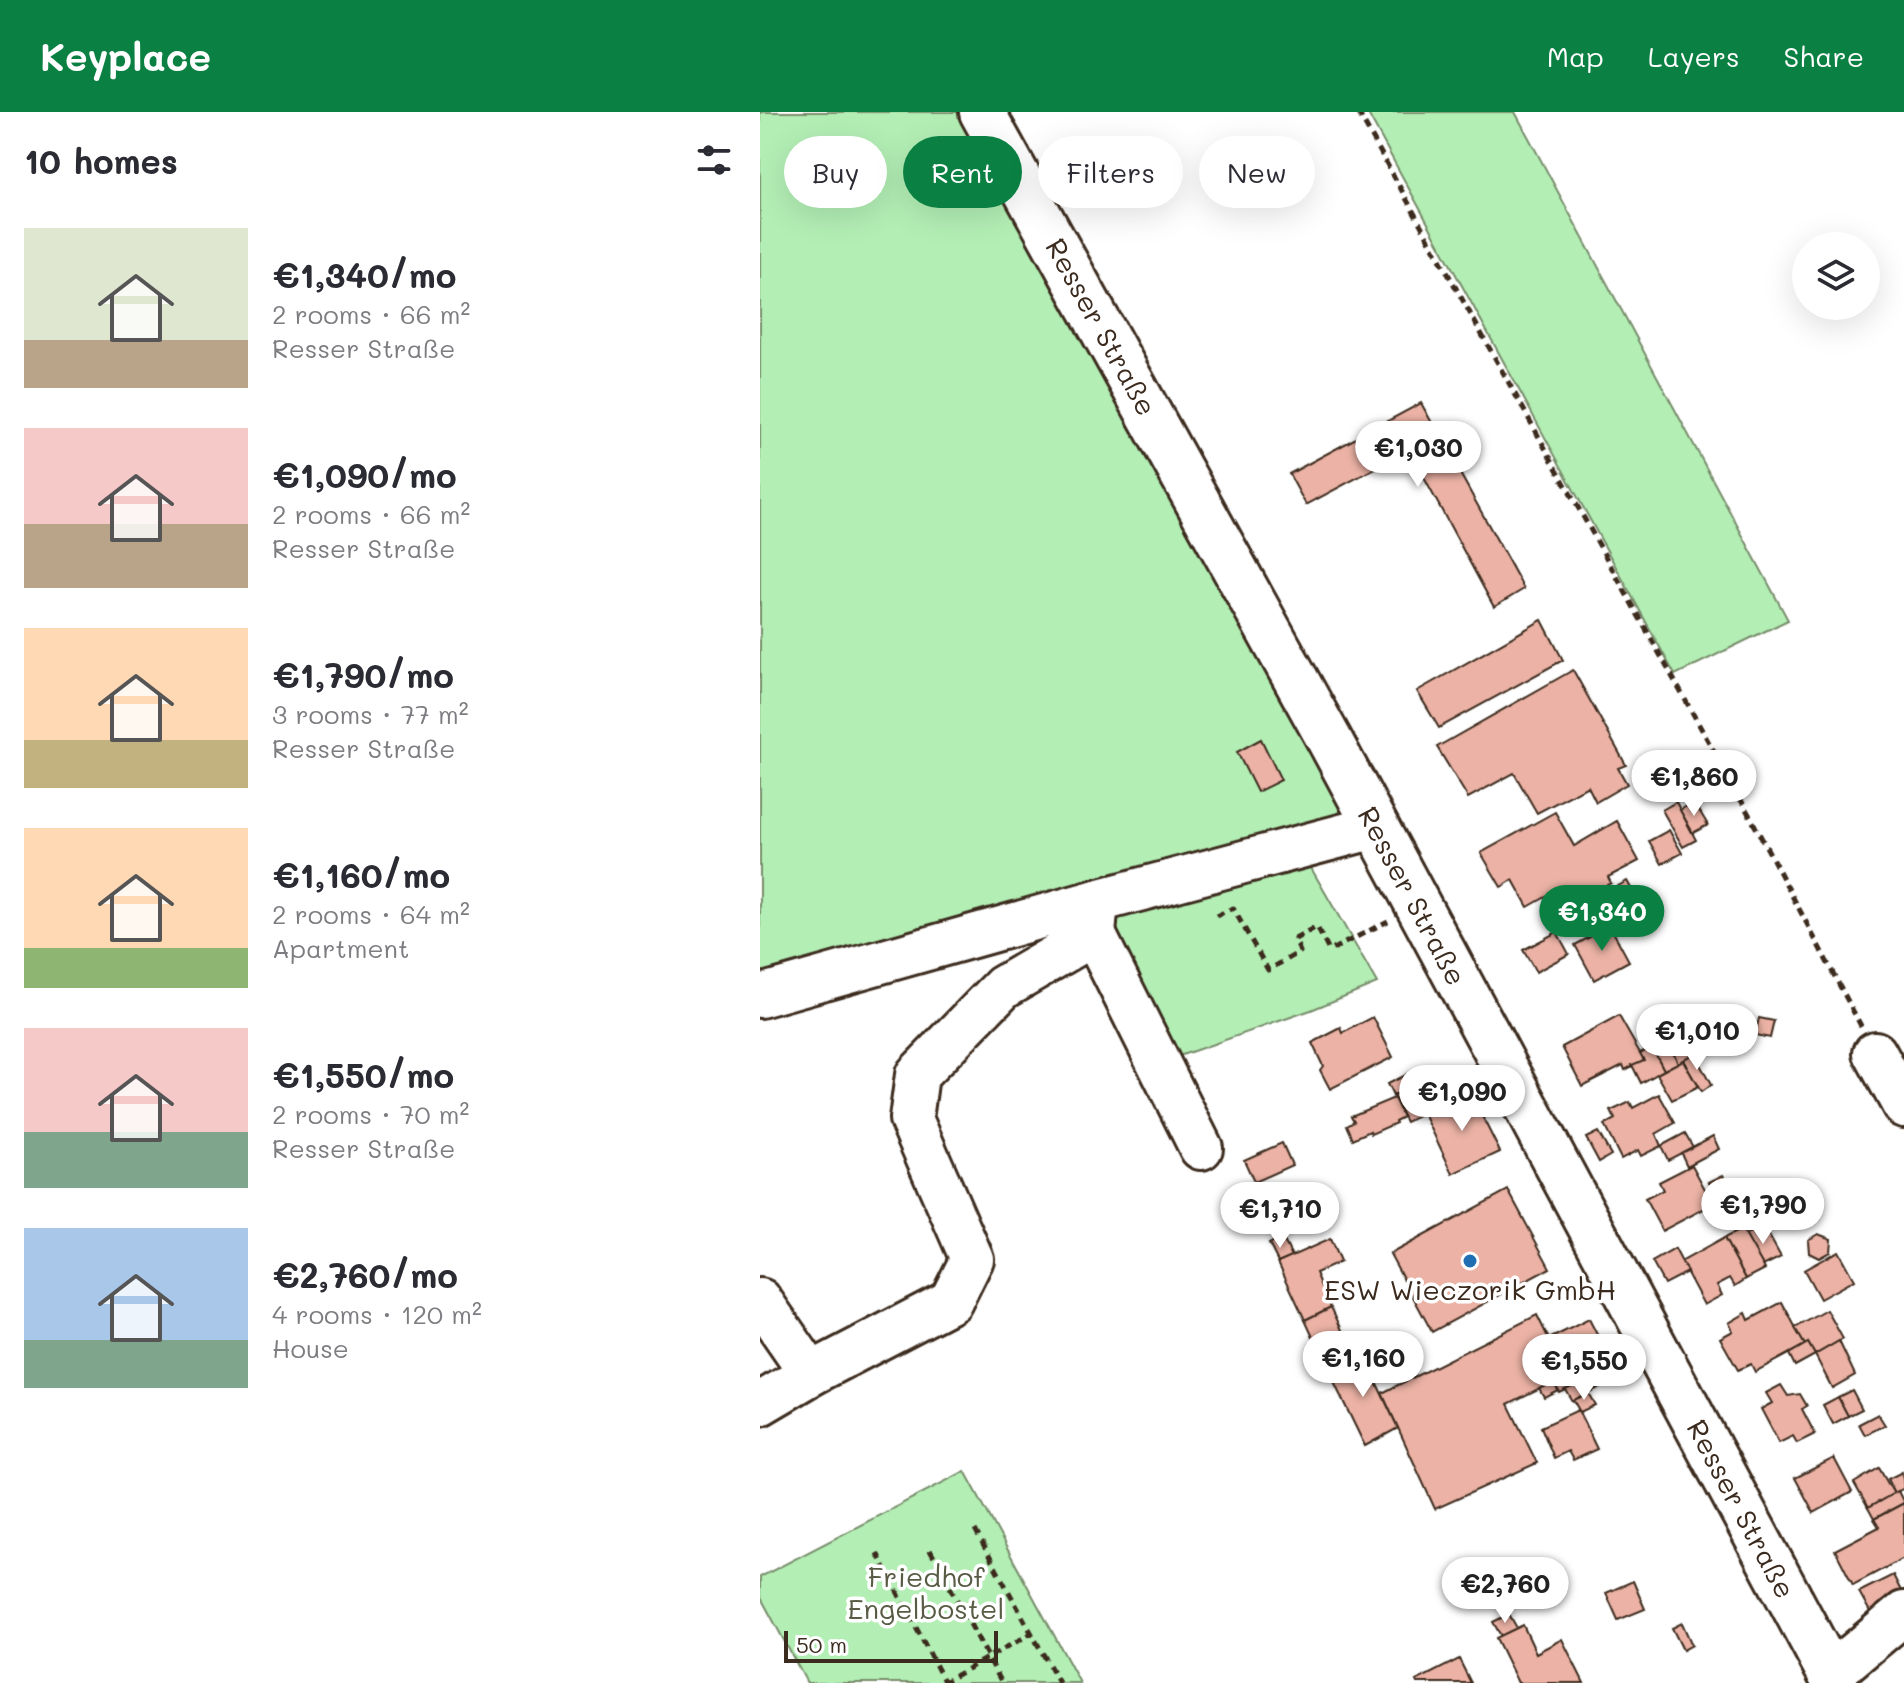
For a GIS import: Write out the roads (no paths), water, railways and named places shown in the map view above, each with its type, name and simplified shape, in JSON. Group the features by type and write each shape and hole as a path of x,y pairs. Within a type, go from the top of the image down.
{"main road":[{"name":"Resser Straße","path":"982,112 1375,827 1833,1679"}],"street":[{"path":"760,996 1096,918 1375,827"},
{"path":"1096,918 1201,1148"},
{"path":"760,1404 951,1301 972,1259 911,1119 917,1075 1003,987 1096,918"},
{"path":"1875,1053 1904,1106"},
{"path":"760,1300 811,1374"},
{"path":"1833,1679 1904,1613"}],"place":[{"name":"ESW Wieczorik GmbH","path":"1470,1261"}],"park label":[{"name":"Friedhof Engelbostel","path":"926,1593"}]}
